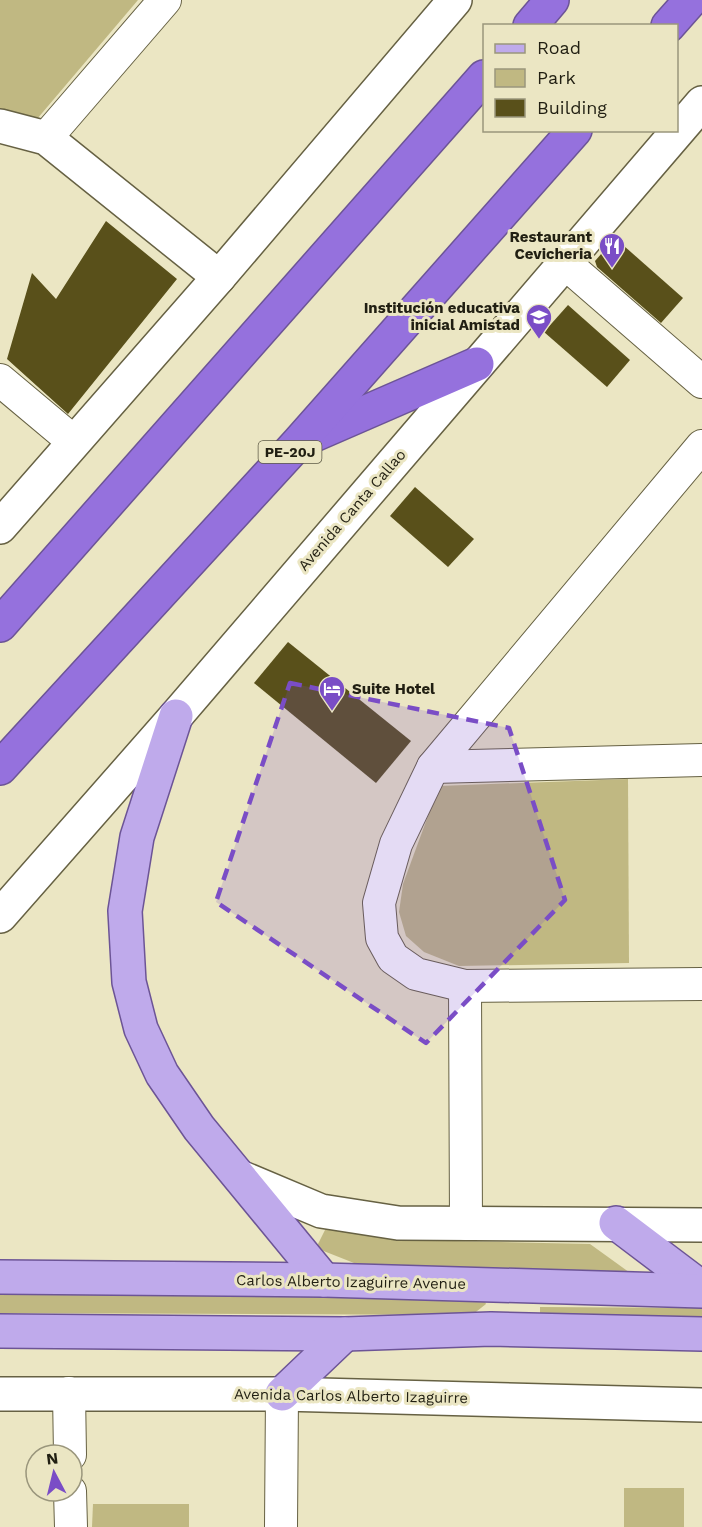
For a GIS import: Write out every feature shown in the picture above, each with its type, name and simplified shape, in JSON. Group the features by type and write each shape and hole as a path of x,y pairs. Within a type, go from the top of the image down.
{"highway":[{"path":"532,24 552,0"},
{"path":"670,24 691,0"},
{"path":"0,625 483,77"},
{"name":"PE-20J","path":"0,768 299,442 573,132"},
{"path":"299,442 477,364"}],"main road":[{"path":"0,527 219,277 454,0"},
{"name":"Avenida Canta Callao","path":"678,131 702,103"},
{"path":"0,126 46,138 219,277"},
{"name":"Avenida Canta Callao","path":"0,915 176,716 678,132"},
{"path":"176,716 136,837 125,911 129,982 141,1029 162,1074 199,1128 324,1280"},
{"path":"240,1177 321,1211 398,1223 702,1225"},
{"path":"616,1224 702,1289"},
{"name":"Carlos Alberto Izaguirre Avenue","path":"0,1277 324,1280 702,1289"},
{"path":"490,1285 504,1305 505,1314 500,1322 491,1329"},
{"path":"0,1331 345,1334 491,1329 702,1334"},
{"path":"282,1394 345,1334"},
{"name":"Avenida Carlos Alberto Izaguirre","path":"0,1394 282,1394 702,1405"}],"street":[{"path":"46,138 165,0"},
{"path":"566,264 702,382"},
{"path":"0,380 74,442"},
{"path":"702,446 433,767 396,844 379,903 382,938 393,958 416,974 465,986 702,984"},
{"path":"433,767 702,760"},
{"path":"465,986 466,1224"},
{"path":"69,1393 70,1443"},
{"path":"281,1527 282,1394"},
{"path":"70,1503 71,1527"}],"highlighted area":[{"path":"290,683 509,728 565,900 426,1043 216,902"}],"green space":[{"path":"0,0 138,0 37,119 0,109"},
{"path":"628,779 629,963 459,966 424,952 406,936 399,912 403,884 439,786"},
{"path":"328,1224 409,1240 590,1244 633,1275 392,1278 316,1248"},
{"path":"0,1290 480,1290 486,1304 472,1315 0,1313"},
{"path":"540,1307 702,1308 702,1325 540,1324"},
{"path":"624,1488 684,1488 684,1527 624,1527"},
{"path":"93,1504 189,1504 189,1527 92,1527"}],"building":[{"path":"106,221 177,279 68,414 7,359 32,273 56,299"},
{"path":"615,238 683,298 661,323 597,267 595,261"},
{"path":"568,305 630,360 607,387 544,332"},
{"path":"415,487 474,539 448,567 390,516"},
{"name":"Suite Hotel","path":"288,642 411,741 376,783 254,683"}],"place":[{"name":"Restaurant Cevicheria","path":"612,269"},
{"name":"Institución educativa inicial Amistad","path":"539,340"},
{"name":"Suite Hotel","path":"332,712"}]}
